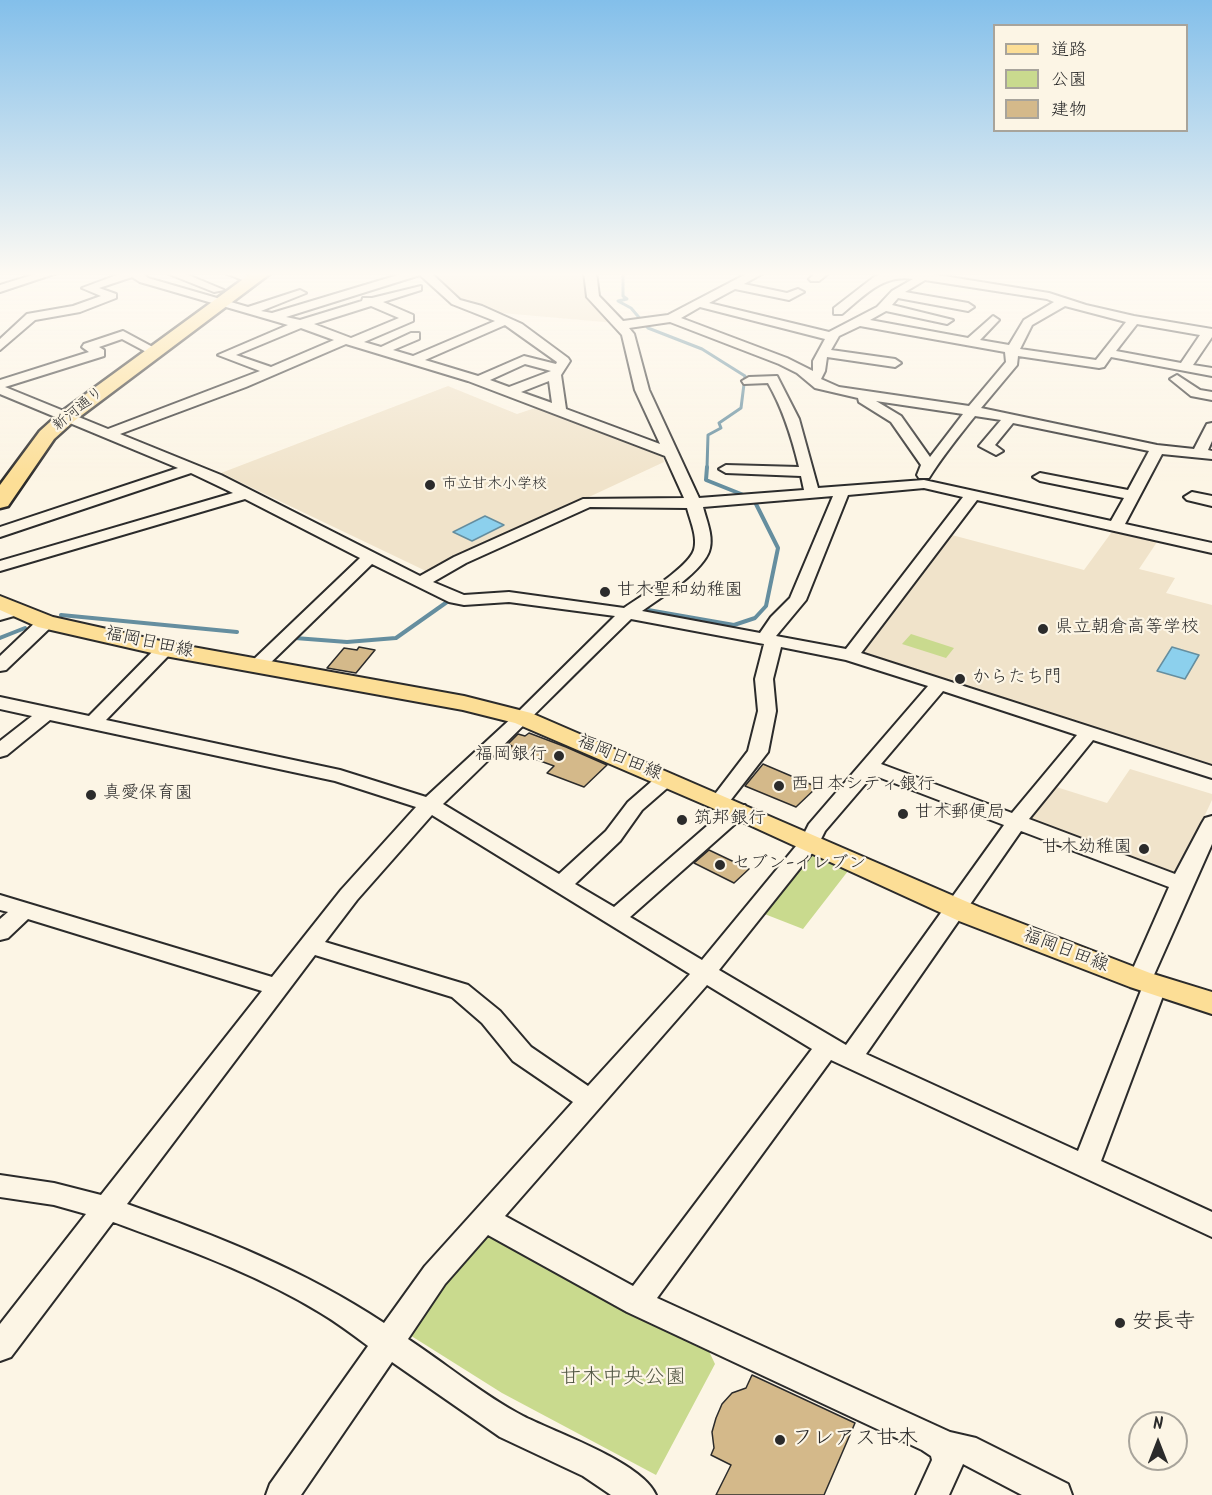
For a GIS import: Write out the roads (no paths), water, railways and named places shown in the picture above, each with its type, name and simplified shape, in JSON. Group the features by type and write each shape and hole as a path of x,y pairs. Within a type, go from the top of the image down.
{"highway":[{"name":"新河通り","path":"0,501 48,435 67,417 170,342"}],"main road":[{"name":"福岡日田線","path":"5,609 46,622 165,649 464,703 522,718 810,842 954,908 1148,983 1212,1003"}],"street":[{"path":"0,384 100,353 87,347 103,342"},
{"path":"136,342 156,352"},
{"path":"258,342 224,356 272,371"},
{"path":"109,433 347,342"},
{"path":"351,342 511,391 670,453"},
{"path":"381,351 394,342"},
{"path":"414,360 457,342"},
{"path":"511,391 557,372 564,361 540,342"},
{"path":"0,1347 349,895 430,805 522,718 570,668 627,614 691,566 702,551 704,540 694,503 642,390 630,342"},
{"path":"728,342 783,361 820,385 856,395 1010,418 1157,449 1206,454 1212,426"},
{"path":"814,379 819,371 819,361 831,342"},
{"path":"970,342 1091,365 1099,364 1117,342"},
{"path":"1011,350 1016,346 1016,342"},
{"path":"1185,367 1204,342"},
{"path":"924,484 924,471 928,465 938,459 945,444 973,413 1012,362 1011,350"},
{"path":"825,353 895,363"},
{"path":"1108,353 1212,372"},
{"path":"479,380 524,360 557,372"},
{"path":"557,372 560,412"},
{"path":"749,381 772,379 782,394 812,493"},
{"path":"1178,379 1196,393 1212,396"},
{"path":"0,389 191,468 448,597 464,600 509,597 593,607 850,655 1212,772"},
{"path":"856,395 896,418 928,465"},
{"path":"0,403 19,397"},
{"path":"996,451 986,446 1010,418"},
{"path":"1116,527 1157,449"},
{"path":"0,532 191,468"},
{"path":"726,469 807,472"},
{"path":"1075,471 1136,489"},
{"path":"1040,477 1136,489"},
{"path":"419,583 470,555 588,502 694,503 924,484 1212,549"},
{"path":"615,918 728,806 758,752 767,711 764,679 770,640 777,621 798,600 842,491"},
{"path":"0,566 244,494"},
{"path":"850,655 972,496"},
{"path":"1192,497 1212,501"},
{"path":"258,665 369,558"},
{"path":"0,666 46,622"},
{"path":"94,722 165,649"},
{"path":"282,1495 435,1275 705,972 810,842 816,829 940,683"},
{"path":"0,703 340,776 430,805 839,1053 1212,1225"},
{"path":"0,751 48,712"},
{"path":"637,1303 954,908 1017,821 1089,732"},
{"path":"870,767 1181,884"},
{"path":"561,885 613,836 635,806 666,779"},
{"path":"1085,1167 1181,884 1212,823"},
{"path":"0,902 276,987"},
{"path":"0,932 25,909"},
{"path":"310,945 460,990 491,1017 522,1054 589,1100"},
{"path":"0,1185 54,1194 106,1208 207,1245 289,1281 330,1303 511,1426 594,1465 640,1495"},
{"path":"485,1219 637,1303 933,1439 945,1447 964,1449 1056,1495"},
{"path":"932,1495 948,1461 945,1447"}],"water":[{"path":"485,516 504,525 472,541 453,532"},
{"path":"1172,647 1199,655 1185,679 1157,671"}],"waterway":[{"path":"683,342 702,349 745,376 741,408 719,423 721,428 708,435 707,468"},
{"path":"707,467 706,480 746,496"},
{"path":"648,610 734,625 755,618 766,606 778,548 754,500"},
{"path":"295,638 347,642 396,638 447,602"},
{"path":"61,615 237,632"},
{"path":"0,638 25,628"}],"place":[{"name":"市立甘木小学校","path":"430,485"},
{"name":"甘木聖和幼稚園","path":"605,592"},
{"name":"県立朝倉高等学校","path":"1043,629"},
{"name":"からたち門","path":"960,679"},
{"name":"福岡銀行","path":"559,756"},
{"name":"西日本シティ銀行","path":"779,786"},
{"name":"真愛保育園","path":"91,795"},
{"name":"甘木郵便局","path":"903,814"},
{"name":"筑邦銀行","path":"682,820"},
{"name":"甘木幼稚園","path":"1144,849"},
{"name":"セブン-イレブン","path":"720,865"},
{"name":"安長寺","path":"1120,1323"},
{"name":"フレアス甘木","path":"780,1440"}],"park label":[{"name":"甘木中央公園","path":"623,1379"}]}
